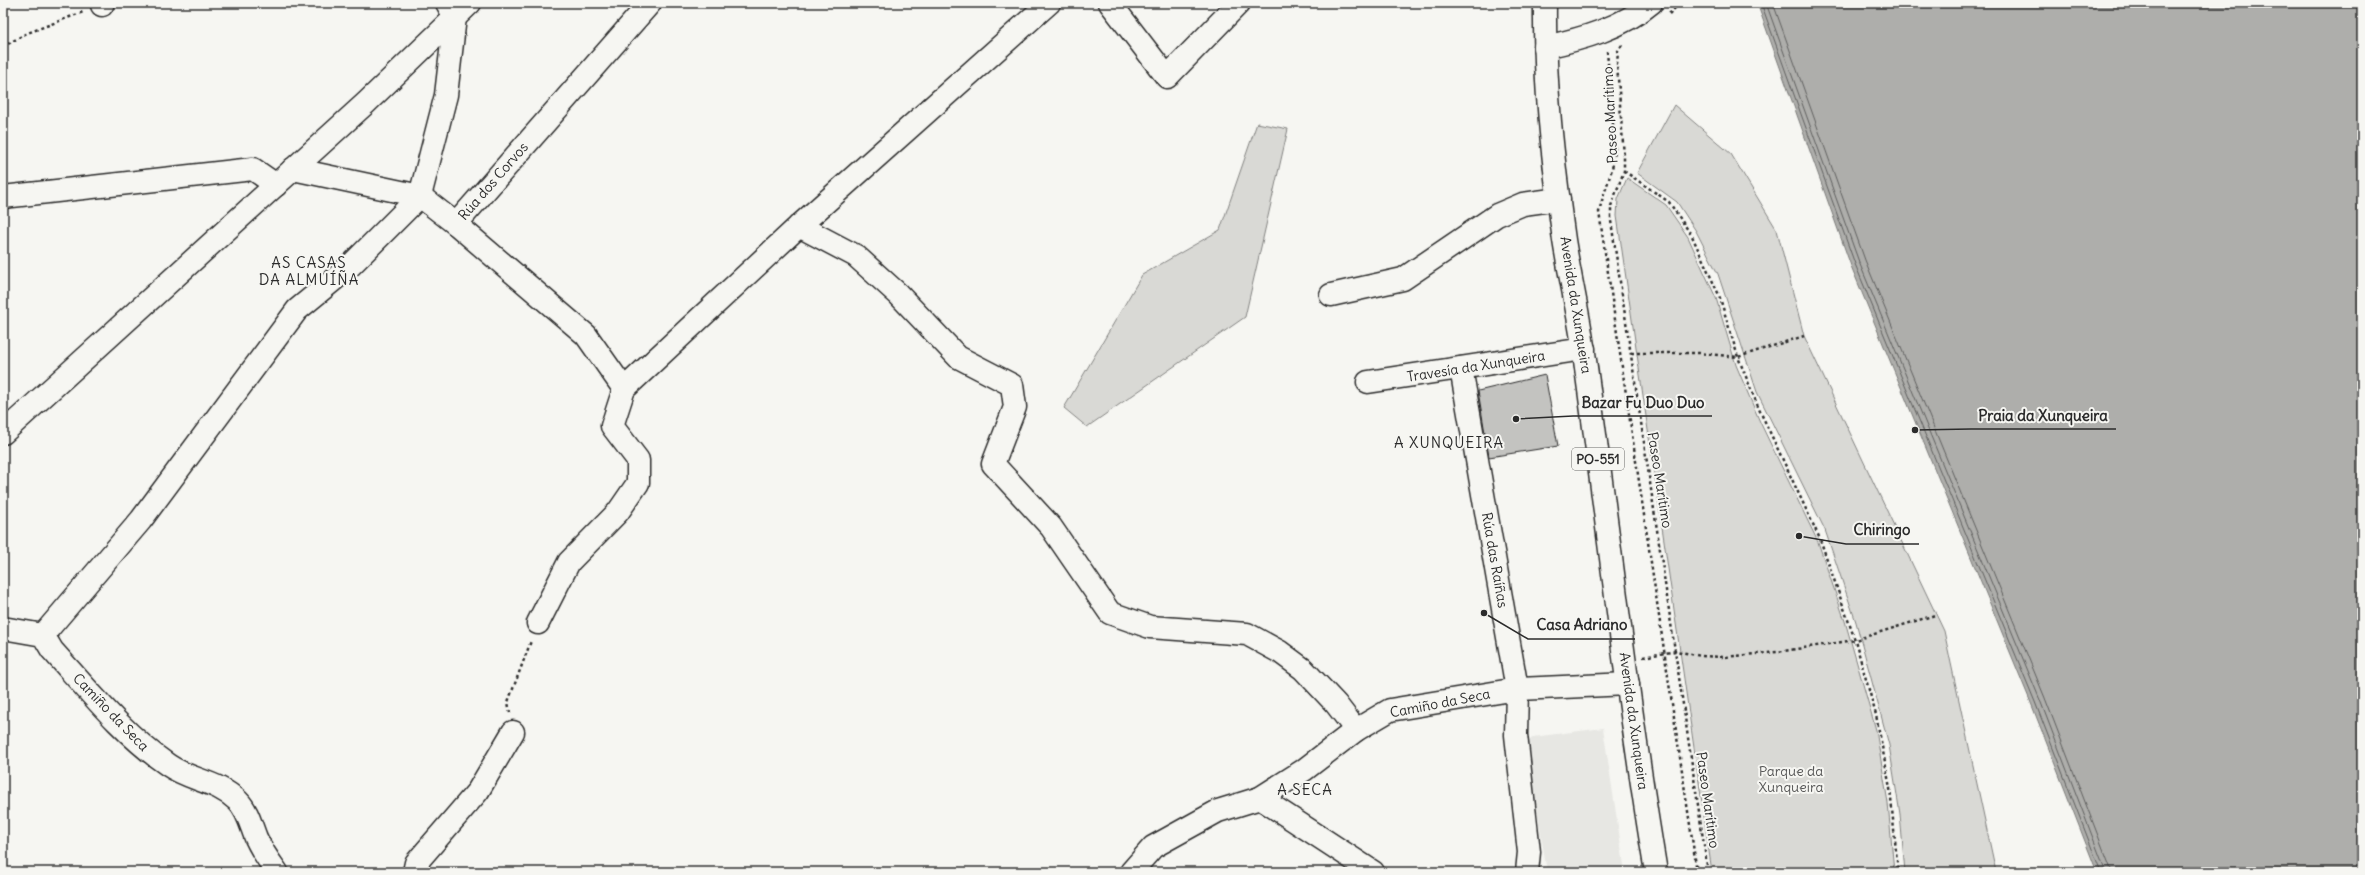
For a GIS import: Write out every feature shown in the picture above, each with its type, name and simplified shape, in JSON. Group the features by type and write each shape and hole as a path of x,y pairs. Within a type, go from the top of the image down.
{"street":[{"name":"Rúa dos Corvos","path":"420,196 456,224 650,3"},
{"path":"538,623 568,562 618,512 638,483 638,460 612,426 624,389 799,226 1048,3"},
{"path":"1110,3 1167,77 1239,3"},
{"name":"PO-551","path":"1545,3 1550,52"},
{"path":"3,433 294,169 457,8"},
{"path":"3,628 43,635 142,520 297,310 348,268 420,196 446,95 457,8"},
{"path":"1550,52 1612,27 1639,14 1657,10"},
{"name":"Avenida da Xunqueira","path":"1550,52 1548,112 1559,200 1584,349 1628,684 1656,872"},
{"path":"3,197 253,169 276,185"},
{"path":"294,169 420,196"},
{"path":"1332,295 1403,279 1497,215 1522,204 1559,200"},
{"path":"456,224 586,335 624,389"},
{"path":"799,226 856,256 898,294 958,357 1012,385 1015,407 993,464 1051,527 1110,613 1150,627 1247,634 1280,652 1303,669 1336,704 1356,730"},
{"name":"Travesía da Xunqueira","path":"1368,382 1584,349"},
{"name":"Rúa das Raíñas","path":"1461,368 1517,689 1516,735 1529,852 1527,872"},
{"name":"Camiño da Seca","path":"43,635 52,650 126,731 145,749 185,774 222,787 239,802 248,816 264,853 277,872"},
{"name":"Camiño da Seca","path":"1131,872 1153,847 1218,811 1260,798 1304,770 1356,730 1390,710 1517,689 1628,684"},
{"path":"414,872 416,863 478,791 513,732"},
{"path":"1260,798 1373,872"}],"path":[{"path":"1657,10 1680,3"},
{"path":"3,47 25,34 102,4"},
{"name":"Paseo Marítimo","path":"1627,41 1623,43 1618,51 1617,65 1624,171 1611,206 1611,221 1708,872"},
{"path":"1609,46 1606,54 1615,149 1614,164 1603,193 1599,212 1698,872"},
{"path":"1624,171 1669,202 1692,236 1719,295 1738,357 1759,409 1820,539 1855,640 1876,715 1890,788 1898,872"},
{"path":"1631,353 1699,353 1738,357 1804,336"},
{"path":"1625,660 1676,651 1701,656 1725,657 1855,640 1935,615"},
{"path":"513,732 508,702 538,623"}],"shaded area":[{"path":"1603,728 1625,872 1547,872 1526,745 1533,737"}],"green space":[{"path":"1674,105 1731,154 1777,230 1804,336 1944,631 1996,872 1905,872 1900,814 1889,745 1856,622 1825,530 1757,392 1718,274 1696,231 1677,202 1637,173"},
{"path":"1257,123 1288,129 1245,317 1087,427 1064,408 1142,275 1220,230"},
{"name":"Parque da Xunqueira","path":"1627,178 1666,205 1688,237 1716,298 1736,365 1760,422 1818,542 1845,621 1876,730 1888,803 1894,872 1712,872 1617,216 1618,199"}],"water":[{"path":"1757,3 2362,3 2362,872 2097,872 2031,703 1851,266"}],"building":[{"path":"1545,375 1558,446 1489,457 1478,391"}],"place":[{"name":"Bazar Fu Duo Duo","path":"1516,419"},
{"name":"Praia da Xunqueira","path":"1915,430"},
{"name":"Chiringo","path":"1799,536"},
{"name":"Casa Adriano","path":"1484,613"}],"district":[{"name":"AS CASAS DA ALMUÍÑA","path":"309,272"},
{"name":"A XUNQUEIRA","path":"1449,443"},
{"name":"A SECA","path":"1305,790"}]}
